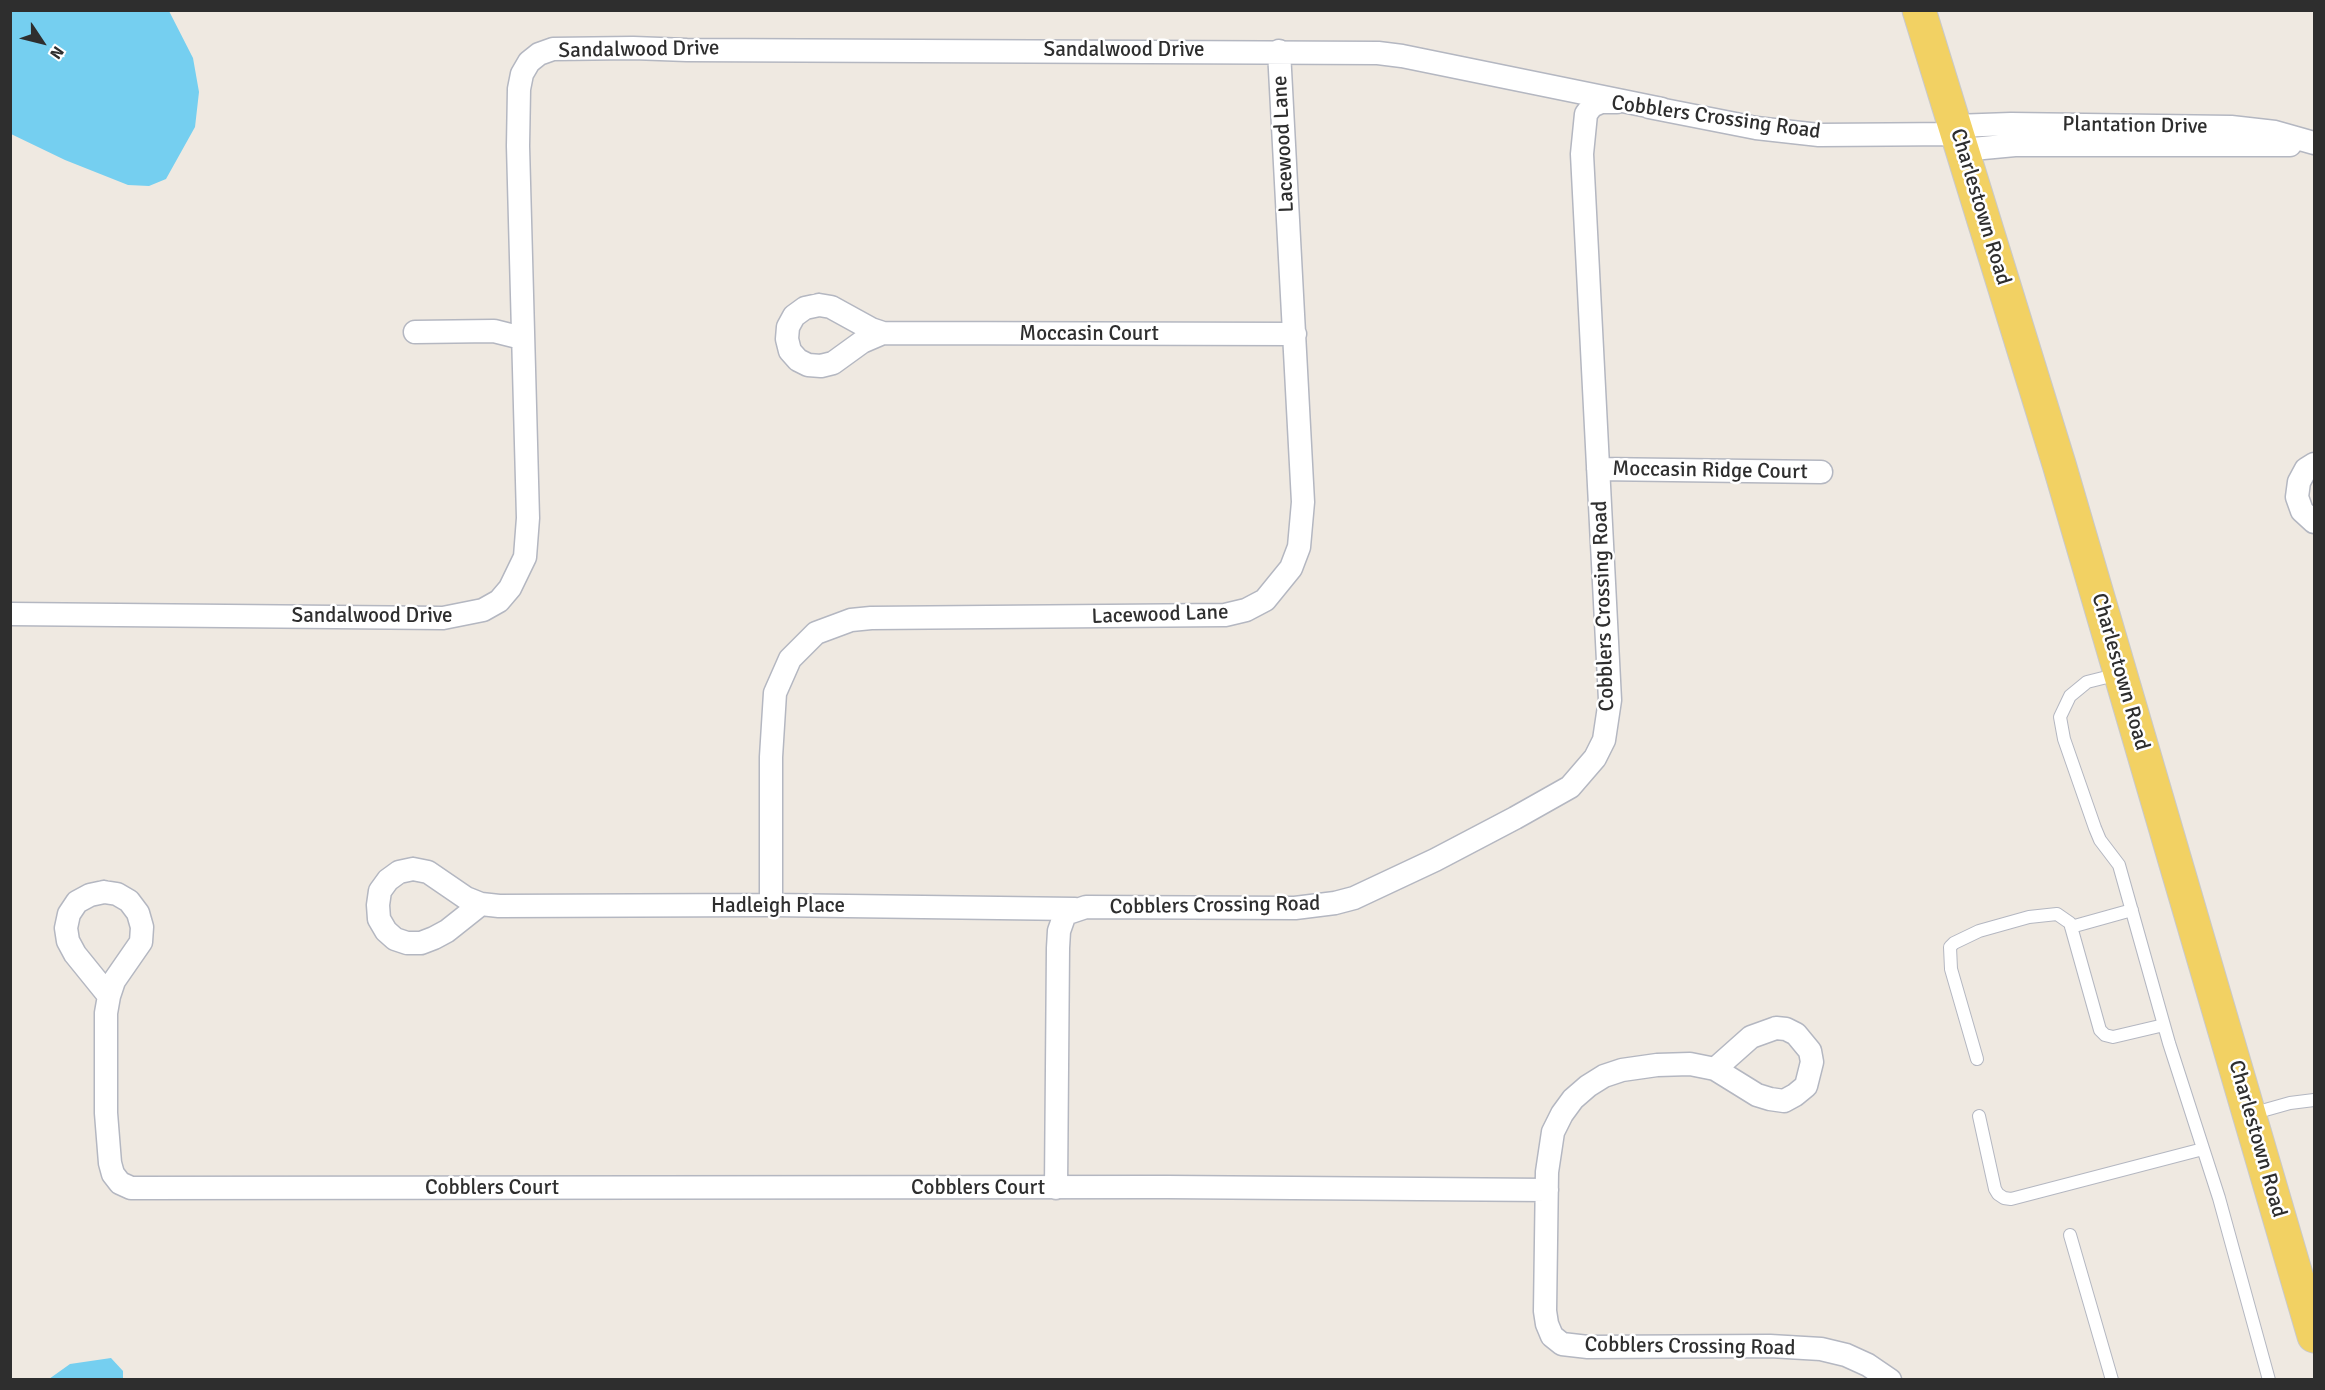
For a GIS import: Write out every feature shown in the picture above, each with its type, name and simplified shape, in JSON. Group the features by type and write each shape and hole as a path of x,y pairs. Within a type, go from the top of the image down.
{"main road":[{"name":"Charlestown Road","path":"1919,10 2059,464 2314,1336"}],"street":[{"name":"Sandalwood Drive","path":"10,614 443,618 483,610 498,601 514,581 525,557 528,518 522,338 519,89 525,68 539,54 553,50 633,48 1378,53 1662,109"},
{"name":"Lacewood Lane","path":"771,906 771,757 775,693 790,659 816,633 850,620 871,618 1225,615 1246,610 1265,600 1291,568 1299,548 1302,525 1302,478 1279,51"},
{"name":"Cobblers Crossing Road","path":"1075,909 1086,907 1295,909 1354,898 1435,860 1570,787 1595,758 1604,740 1610,699 1583,182 1584,122 1592,106 1601,102 1616,101 1756,128 1819,135 1958,137"},
{"name":"Plantation Drive","path":"1958,137 2015,145 2314,144"},
{"path":"415,332 494,331 522,338"},
{"name":"Moccasin Court","path":"883,333 1295,334"},
{"path":"2314,464 2306,469 2299,482 2297,497 2302,511 2314,522"},
{"name":"Moccasin Ridge Court","path":"1598,469 1821,472"},
{"name":"Hadleigh Place","path":"481,904 499,906 1075,909"},
{"path":"1075,909 1065,914 1058,940 1056,1188 1547,1190 1549,1151 1554,1132 1562,1114 1573,1099 1588,1086 1604,1076 1657,1065 1690,1064 1715,1069"},
{"name":"Cobblers Court","path":"109,996 106,1013 106,1113 110,1162 113,1174 120,1183 131,1188 1056,1188"},
{"name":"Cobblers Crossing Road","path":"1547,1190 1546,1324 1552,1336 1562,1344 1588,1347 1770,1346 1821,1349 1846,1355 1868,1365 1890,1380"}],"lane":[{"path":"2121,674 2087,682 2077,688 2070,696 2060,717 2064,739 2100,840 2119,865 2269,1380"},
{"path":"2071,927 2132,910"},
{"path":"1977,1059 1951,969 1950,947 1979,931 2029,917 2057,914 2064,918 2071,927 2100,1030 2105,1035 2113,1037 2164,1025"},
{"path":"2250,1114 2290,1103 2314,1100"},
{"path":"1978,1116 1995,1189 2004,1198 2011,1199 2203,1149"},
{"path":"2070,1234 2112,1380"}],"water":[{"path":"10,11 169,11 193,58 199,92 195,127 166,179 149,186 128,185 65,160 11,134"},
{"path":"111,1358 123,1371 123,1379 49,1379 70,1364"}]}
